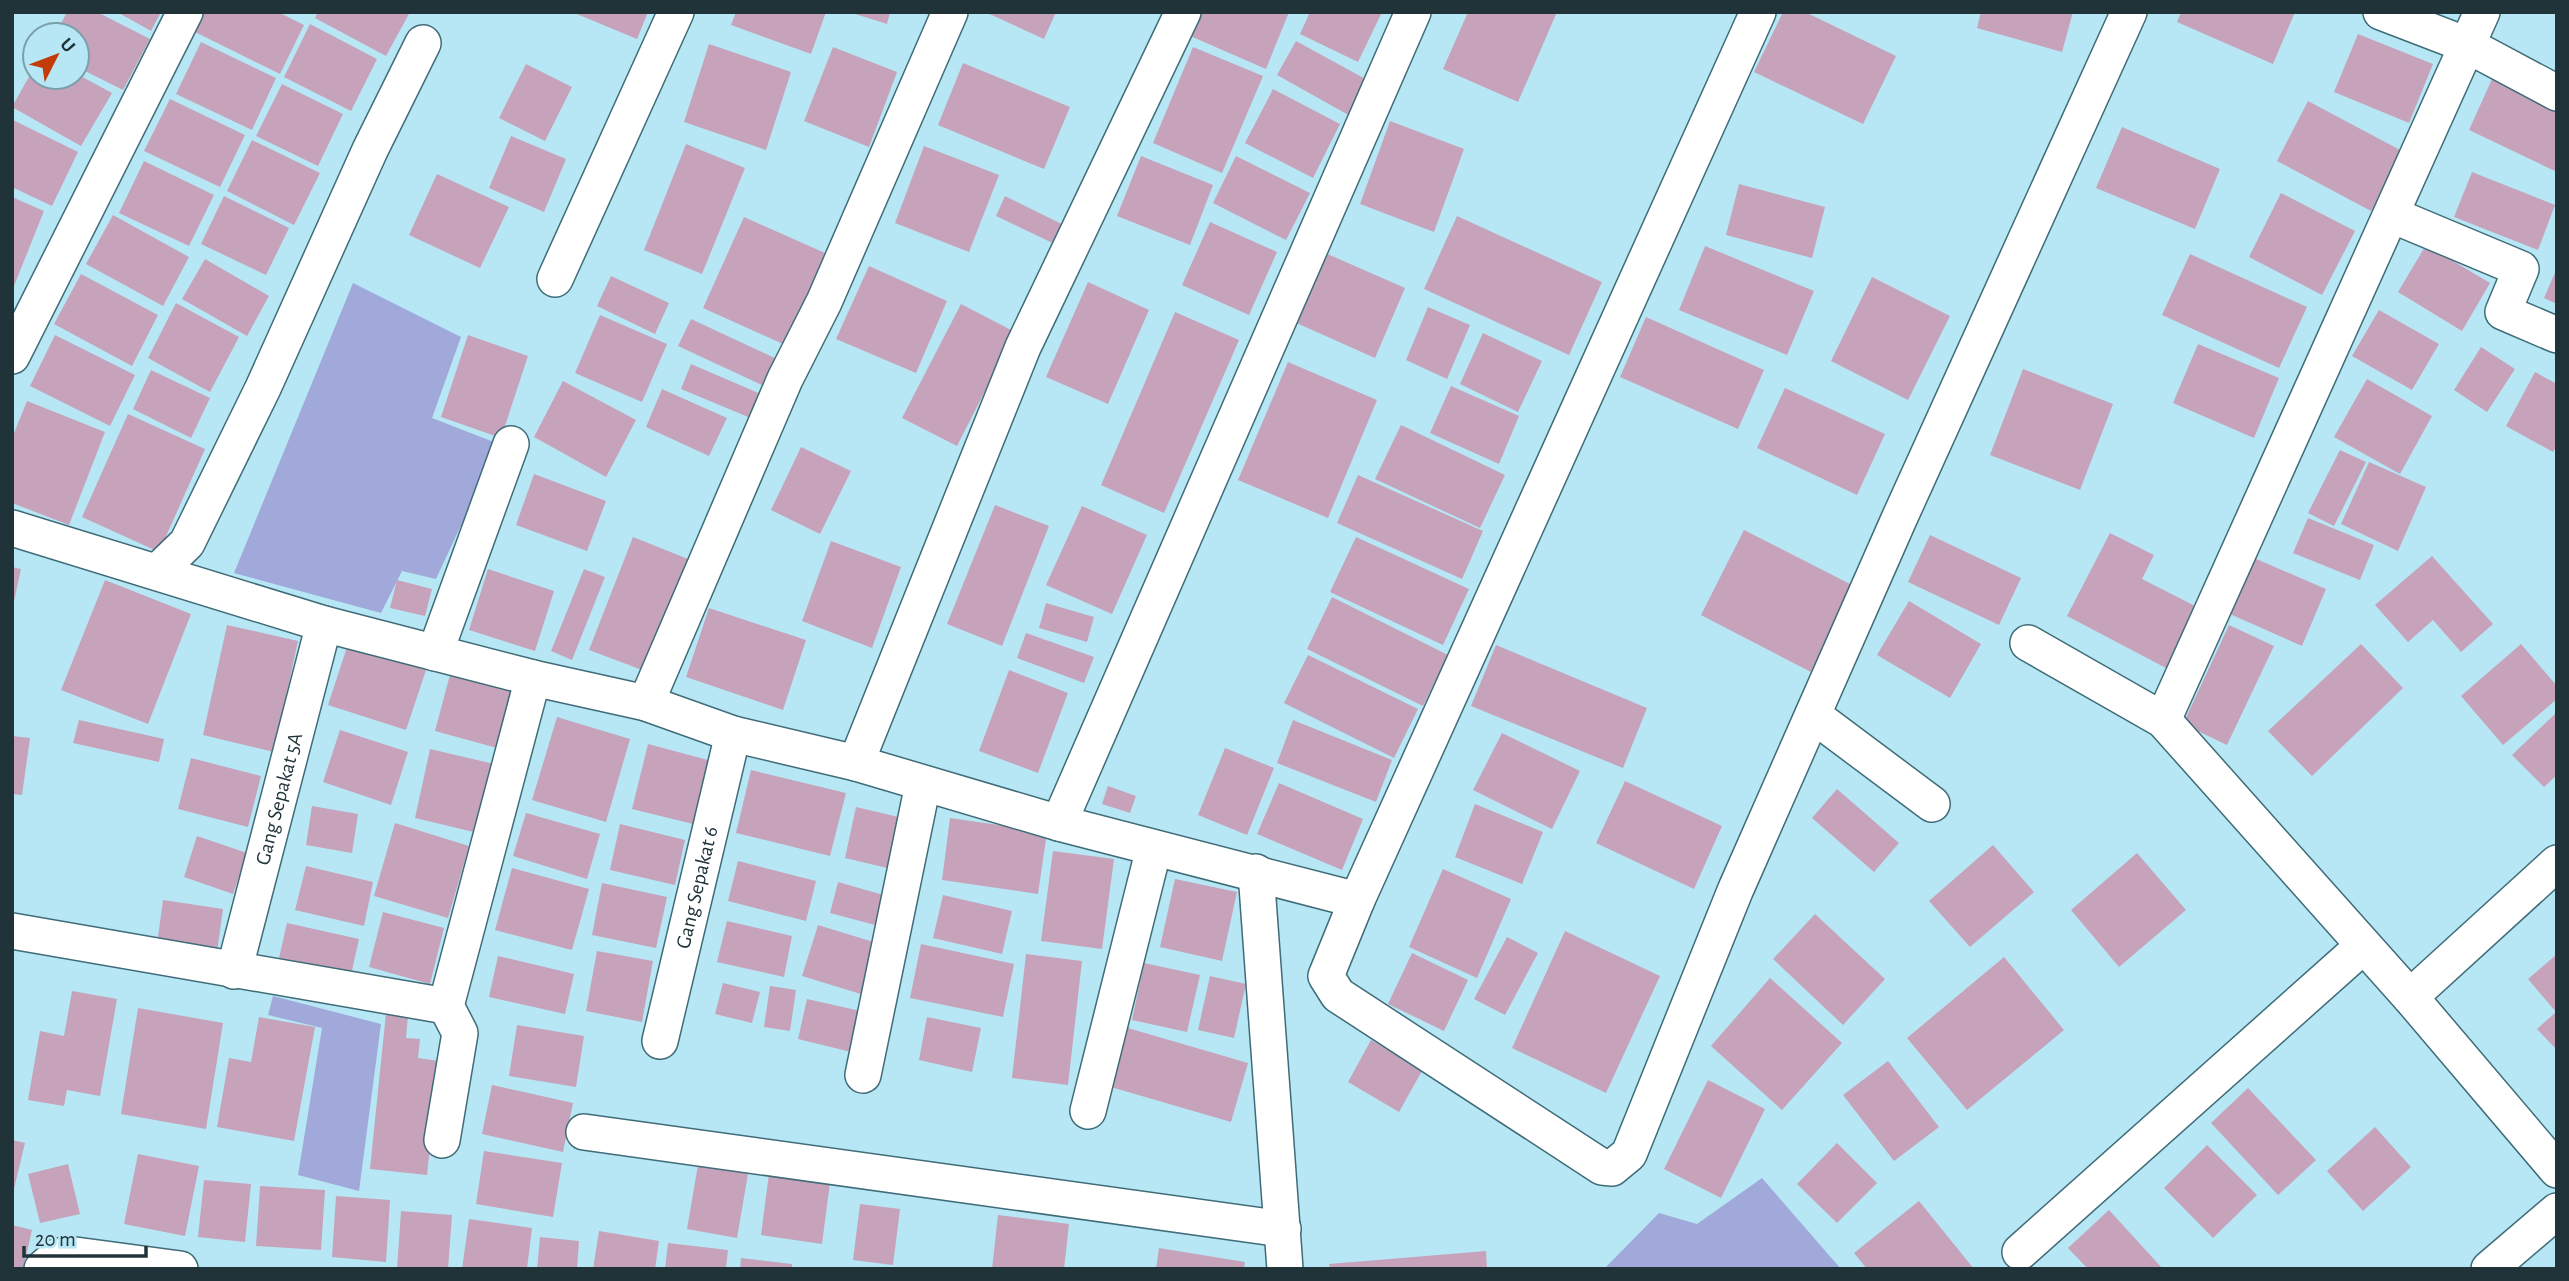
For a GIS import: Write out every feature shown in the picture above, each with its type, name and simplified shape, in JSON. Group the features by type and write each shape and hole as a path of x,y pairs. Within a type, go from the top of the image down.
{"street":[{"path":"12,356 185,12"},
{"path":"555,279 676,12"},
{"path":"646,704 785,379 824,302 950,12"},
{"path":"856,763 1023,347 1183,12"},
{"path":"1059,822 1413,12"},
{"path":"1758,12 1357,900 1326,976 1338,995 1602,1167 1612,1168 1629,1154 1735,891 2129,12"},
{"path":"2381,12 2467,45 2557,93"},
{"path":"2163,720 2482,12"},
{"path":"157,572 187,542 263,388 370,150 423,43"},
{"path":"2392,215 2521,269 2503,312 2557,335"},
{"path":"435,653 512,443"},
{"path":"12,528 324,624 646,704 733,734 856,763 1154,848 1357,900"},
{"name":"Gang Sepakat 5A","path":"234,971 324,624"},
{"path":"2028,643 2163,720 2362,947 2410,997 2557,1170"},
{"path":"442,1140 460,1033 446,1006 533,678"},
{"path":"1813,715 1932,804"},
{"name":"Gang Sepakat 6","path":"660,1041 733,734"},
{"path":"863,1075 923,784"},
{"path":"1088,1111 1154,848"},
{"path":"2410,997 2557,863"},
{"path":"1256,872 1285,1269"},
{"path":"12,932 446,1006"},
{"path":"2020,1252 2362,947"},
{"path":"584,1132 1283,1229"},
{"path":"2489,1269 2557,1211"},
{"path":"41,1269 55,1257 68,1254 180,1269"}],"shaded area":[{"path":"353,283 461,337 432,418 499,444 436,579 402,571 381,613 234,573"},
{"path":"273,996 381,1024 359,1191 298,1175 322,1028 268,1015"},
{"path":"1762,1178 1841,1269 1604,1269 1659,1213 1697,1224"}],"building":[{"path":"67,12 97,12 150,39 123,90 91,74 91,21 62,21"},
{"path":"117,12 161,12 151,31"},
{"path":"195,12 278,12 304,25 280,74 187,28"},
{"path":"318,12 410,12 386,56 315,18"},
{"path":"572,12 648,12 637,39"},
{"path":"736,12 826,12 811,54 731,25"},
{"path":"849,12 890,12 887,24"},
{"path":"985,12 1056,12 1044,39"},
{"path":"1198,12 1289,12 1266,69 1188,35"},
{"path":"1310,12 1382,12 1358,62 1300,34"},
{"path":"1468,12 1557,12 1518,102 1443,69"},
{"path":"1783,12 1805,12 1896,56 1863,124 1754,72"},
{"path":"1981,12 2073,12 2062,52 1977,28"},
{"path":"2181,12 2295,12 2273,64 2177,22"},
{"path":"310,24 377,59 351,111 284,77"},
{"path":"2358,34 2433,64 2409,123 2334,92"},
{"path":"1296,41 1371,82 1352,117 1277,75"},
{"path":"201,42 276,78 252,130 176,94"},
{"path":"709,44 791,72 766,150 684,122"},
{"path":"833,47 897,72 869,147 804,121"},
{"path":"1193,47 1263,76 1222,173 1153,143"},
{"path":"963,63 1070,107 1044,169 938,125"},
{"path":"526,64 572,87 545,141 499,118"},
{"path":"2492,79 2557,110 2557,172 2469,130"},
{"path":"91,82 112,93 81,146 12,107 21,91 91,91"},
{"path":"282,84 343,114 318,166 256,136"},
{"path":"1273,89 1340,124 1313,178 1245,143"},
{"path":"170,99 245,135 220,187 144,151"},
{"path":"2308,101 2402,151 2371,211 2277,161"},
{"path":"13,120 78,152 52,206 12,187"},
{"path":"1390,121 1464,149 1434,232 1360,204"},
{"path":"2122,127 2220,169 2195,229 2096,188"},
{"path":"511,136 566,159 544,212 489,188"},
{"path":"252,140 320,173 294,225 227,191"},
{"path":"686,144 745,168 702,274 644,250"},
{"path":"924,146 999,175 969,252 895,223"},
{"path":"1141,156 1213,185 1190,245 1117,216"},
{"path":"1236,156 1310,193 1286,240 1213,203"},
{"path":"144,161 214,195 189,246 119,213"},
{"path":"2472,172 2555,205 2538,250 2454,217"},
{"path":"437,174 509,207 480,268 409,235"},
{"path":"1739,184 1825,207 1812,258 1726,235"},
{"path":"2281,193 2355,231 2322,295 2249,257"},
{"path":"224,196 289,228 266,275 201,244"},
{"path":"1005,196 1074,230 1065,249 996,216"},
{"path":"12,197 44,211 12,291"},
{"path":"113,215 189,257 163,306 86,264"},
{"path":"1457,216 1602,282 1569,355 1424,289"},
{"path":"744,217 825,253 785,345 703,308"},
{"path":"1210,222 1277,252 1249,315 1182,285"},
{"path":"2426,245 2490,283 2462,331 2398,292"},
{"path":"1705,246 1814,291 1787,355 1679,310"},
{"path":"1323,252 1405,288 1375,358 1292,321"},
{"path":"2190,254 2307,307 2279,368 2162,315"},
{"path":"205,259 269,296 247,336 182,299"},
{"path":"869,266 947,301 916,373 836,339"},
{"path":"2557,268 2557,304 2544,298"},
{"path":"81,274 158,315 132,366 54,324"},
{"path":"611,276 669,303 655,334 597,306"},
{"path":"1872,277 1950,316 1908,400 1831,361"},
{"path":"1088,282 1149,310 1108,404 1046,377"},
{"path":"176,303 239,337 210,392 148,358"},
{"path":"961,304 1015,332 957,446 902,418"},
{"path":"1428,307 1470,325 1447,379 1406,360"},
{"path":"2379,310 2439,344 2412,390 2352,356"},
{"path":"1175,312 1239,340 1164,513 1101,485"},
{"path":"600,315 667,344 642,402 575,373"},
{"path":"1646,317 1764,370 1738,429 1620,377"},
{"path":"691,319 779,360 766,387 678,346"},
{"path":"1483,333 1542,361 1518,412 1460,384"},
{"path":"55,335 135,375 110,426 30,386"},
{"path":"468,335 528,356 501,438 441,417"},
{"path":"2198,344 2279,378 2254,438 2173,403"},
{"path":"2481,347 2515,369 2487,412 2454,390"},
{"path":"1288,362 1377,400 1328,518 1238,480"},
{"path":"691,364 763,395 753,419 681,389"},
{"path":"2023,369 2113,404 2080,490 1990,455"},
{"path":"151,370 210,398 191,438 133,409"},
{"path":"2535,372 2557,384 2557,445 2553,452 2506,426"},
{"path":"2367,379 2432,416 2400,474 2334,437"},
{"path":"563,381 636,420 606,477 534,437"},
{"path":"1451,386 1519,416 1499,464 1430,433"},
{"path":"1785,388 1885,434 1857,495 1757,448"},
{"path":"662,389 727,418 709,456 646,427"},
{"path":"27,401 105,432 69,525 12,503 12,438"},
{"path":"128,414 205,449 159,552 82,517"},
{"path":"1401,425 1505,475 1480,528 1375,479"},
{"path":"801,447 851,471 820,534 771,510"},
{"path":"2340,450 2366,462 2334,526 2308,513"},
{"path":"2369,462 2426,487 2398,551 2341,524"},
{"path":"534,474 606,501 587,551 516,525"},
{"path":"1358,475 1483,531 1462,579 1337,523"},
{"path":"995,505 1049,526 1002,646 947,624"},
{"path":"1082,506 1147,535 1112,614 1046,585"},
{"path":"2308,518 2374,545 2360,580 2293,553"},
{"path":"1744,530 1854,586 1811,672 1701,615"},
{"path":"2110,533 2154,555 2142,579 2197,607 2166,668 2067,616"},
{"path":"1930,535 2021,578 1999,625 1908,582"},
{"path":"633,537 688,559 645,671 589,650"},
{"path":"1356,537 1469,589 1443,645 1330,592"},
{"path":"831,541 901,567 872,648 802,621"},
{"path":"2432,556 2493,624 2461,652 2433,620 2408,642 2375,605"},
{"path":"2254,558 2326,589 2302,646 2230,614"},
{"path":"12,567 21,569 13,606 12,606"},
{"path":"488,569 554,591 535,651 469,630"},
{"path":"584,569 605,577 572,660 551,651"},
{"path":"105,580 191,614 148,724 61,690"},
{"path":"397,580 432,589 425,616 390,608"},
{"path":"1332,597 1448,655 1423,706 1307,649"},
{"path":"1909,601 1981,644 1950,698 1877,655"},
{"path":"1046,603 1094,617 1087,642 1039,628"},
{"path":"709,608 806,640 783,710 686,677"},
{"path":"227,625 298,641 274,752 203,735"},
{"path":"2229,625 2274,646 2227,745 2183,724"},
{"path":"1026,633 1094,657 1084,683 1017,658"},
{"path":"348,644 426,670 406,730 328,705"},
{"path":"2361,644 2403,688 2312,776 2268,731"},
{"path":"2521,644 2557,686 2557,699 2503,745 2461,696"},
{"path":"1496,645 1647,708 1623,768 1471,706"},
{"path":"1308,655 1418,709 1394,758 1284,703"},
{"path":"1009,670 1068,693 1038,773 979,751"},
{"path":"451,671 513,688 497,748 435,731"},
{"path":"2557,712 2557,775 2544,787 2512,755"},
{"path":"557,717 630,739 606,822 532,800"},
{"path":"79,720 164,739 159,762 73,743"},
{"path":"1293,720 1392,760 1376,802 1277,763"},
{"path":"340,730 408,752 391,805 323,782"},
{"path":"1502,733 1580,771 1552,829 1473,790"},
{"path":"12,736 30,738 22,795 12,794"},
{"path":"648,744 708,760 693,824 632,809"},
{"path":"1225,748 1274,768 1247,835 1198,815"},
{"path":"430,749 494,764 478,833 415,818"},
{"path":"191,758 261,776 248,827 178,809"},
{"path":"751,770 846,793 830,856 736,833"},
{"path":"1625,781 1722,826 1694,889 1596,843"},
{"path":"1279,783 1363,819 1342,870 1257,834"},
{"path":"1108,786 1136,796 1130,813 1102,804"},
{"path":"1837,789 1899,843 1874,872 1812,818"},
{"path":"1475,804 1543,832 1522,884 1455,857"},
{"path":"312,806 358,814 352,853 306,845"},
{"path":"856,807 907,819 896,870 845,858"},
{"path":"526,813 600,834 587,879 513,856"},
{"path":"950,818 1047,832 1038,894 942,880"},
{"path":"395,823 469,846 448,918 374,896"},
{"path":"620,824 685,840 675,885 610,870"},
{"path":"197,836 247,853 233,894 184,877"},
{"path":"1993,845 2034,892 1970,947 1929,901"},
{"path":"1053,851 1114,859 1102,949 1041,941"},
{"path":"2137,853 2186,910 2119,967 2071,910"},
{"path":"738,861 816,881 806,921 728,901"},
{"path":"306,866 373,882 364,926 295,910"},
{"path":"512,868 589,889 572,950 495,930"},
{"path":"1443,869 1511,899 1477,978 1409,947"},
{"path":"1175,879 1237,892 1222,961 1160,947"},
{"path":"838,882 887,896 879,926 830,913"},
{"path":"602,883 667,897 656,948 592,935"},
{"path":"943,895 1012,911 1002,954 933,938"},
{"path":"163,900 223,909 217,952 157,944"},
{"path":"383,912 444,928 430,984 369,967"},
{"path":"1815,914 1885,979 1843,1025 1773,959"},
{"path":"727,921 792,936 784,977 717,962"},
{"path":"287,923 359,939 351,975 279,958"},
{"path":"818,925 880,944 864,995 802,976"},
{"path":"1565,931 1660,976 1606,1093 1512,1048"},
{"path":"1507,937 1538,953 1505,1015 1474,999"},
{"path":"921,944 1014,964 1003,1017 910,998"},
{"path":"597,951 653,961 642,1022 586,1011"},
{"path":"1412,953 1468,980 1444,1031 1388,1004"},
{"path":"1026,954 1082,961 1068,1085 1012,1078"},
{"path":"2557,954 2557,1050 2537,1029 2556,1012 2528,979"},
{"path":"498,956 574,974 565,1014 489,997"},
{"path":"2004,957 2064,1030 1967,1110 1907,1038"},
{"path":"1144,963 1200,975 1187,1032 1132,1020"},
{"path":"1210,976 1246,984 1234,1038 1198,1030"},
{"path":"1770,978 1842,1043 1782,1110 1711,1046"},
{"path":"723,983 760,992 752,1023 715,1014"},
{"path":"770,986 796,990 790,1031 764,1027"},
{"path":"72,991 117,999 100,1096 67,1090 64,1106 28,1100 40,1031 64,1036"},
{"path":"807,999 865,1012 855,1053 798,1039"},
{"path":"138,1008 223,1023 206,1129 121,1114"},
{"path":"386,1013 408,1015 406,1038 420,1039 418,1058 439,1061 427,1175 370,1169"},
{"path":"259,1017 315,1027 294,1141 217,1127 229,1058 251,1062"},
{"path":"927,1017 981,1028 972,1072 919,1060"},
{"path":"517,1025 584,1036 576,1087 509,1076"},
{"path":"1121,1026 1248,1063 1231,1122 1104,1085"},
{"path":"1371,1040 1423,1069 1399,1112 1348,1082"},
{"path":"1888,1061 1939,1127 1894,1161 1843,1095"},
{"path":"1708,1080 1765,1109 1721,1198 1664,1169"},
{"path":"492,1085 573,1103 563,1152 482,1134"},
{"path":"2248,1088 2316,1160 2278,1195 2211,1123"},
{"path":"2375,1127 2411,1167 2363,1211 2327,1171"},
{"path":"12,1140 25,1143 13,1193 12,1193"},
{"path":"1837,1143 1877,1183 1837,1223 1797,1184"},
{"path":"2207,1145 2257,1195 2213,1238 2164,1188"},
{"path":"484,1151 562,1163 553,1217 476,1204"},
{"path":"138,1154 199,1166 185,1236 124,1224"},
{"path":"699,1159 749,1168 737,1238 687,1229"},
{"path":"68,1164 80,1214 40,1223 28,1174"},
{"path":"770,1166 831,1175 822,1244 761,1235"},
{"path":"204,1180 251,1184 245,1242 198,1237"},
{"path":"260,1186 325,1190 321,1250 256,1246"},
{"path":"336,1196 390,1200 386,1262 332,1257"},
{"path":"1919,1201 1974,1269 1867,1269 1854,1253"},
{"path":"860,1204 900,1209 893,1265 853,1260"},
{"path":"2109,1210 2163,1269 2088,1269 2068,1248"},
{"path":"401,1211 452,1215 448,1269 397,1269"},
{"path":"998,1215 1069,1224 1064,1269 992,1269"},
{"path":"469,1219 532,1228 527,1269 462,1269"},
{"path":"12,1225 32,1230 23,1269 12,1269"},
{"path":"599,1231 659,1241 655,1269 593,1269"},
{"path":"540,1237 579,1241 577,1269 537,1269"},
{"path":"668,1243 728,1250 726,1269 665,1269"},
{"path":"1159,1248 1245,1262 1244,1269 1156,1269"},
{"path":"1486,1251 1487,1269 1330,1269 1329,1264"},
{"path":"741,1258 792,1264 792,1269 740,1269"}]}
